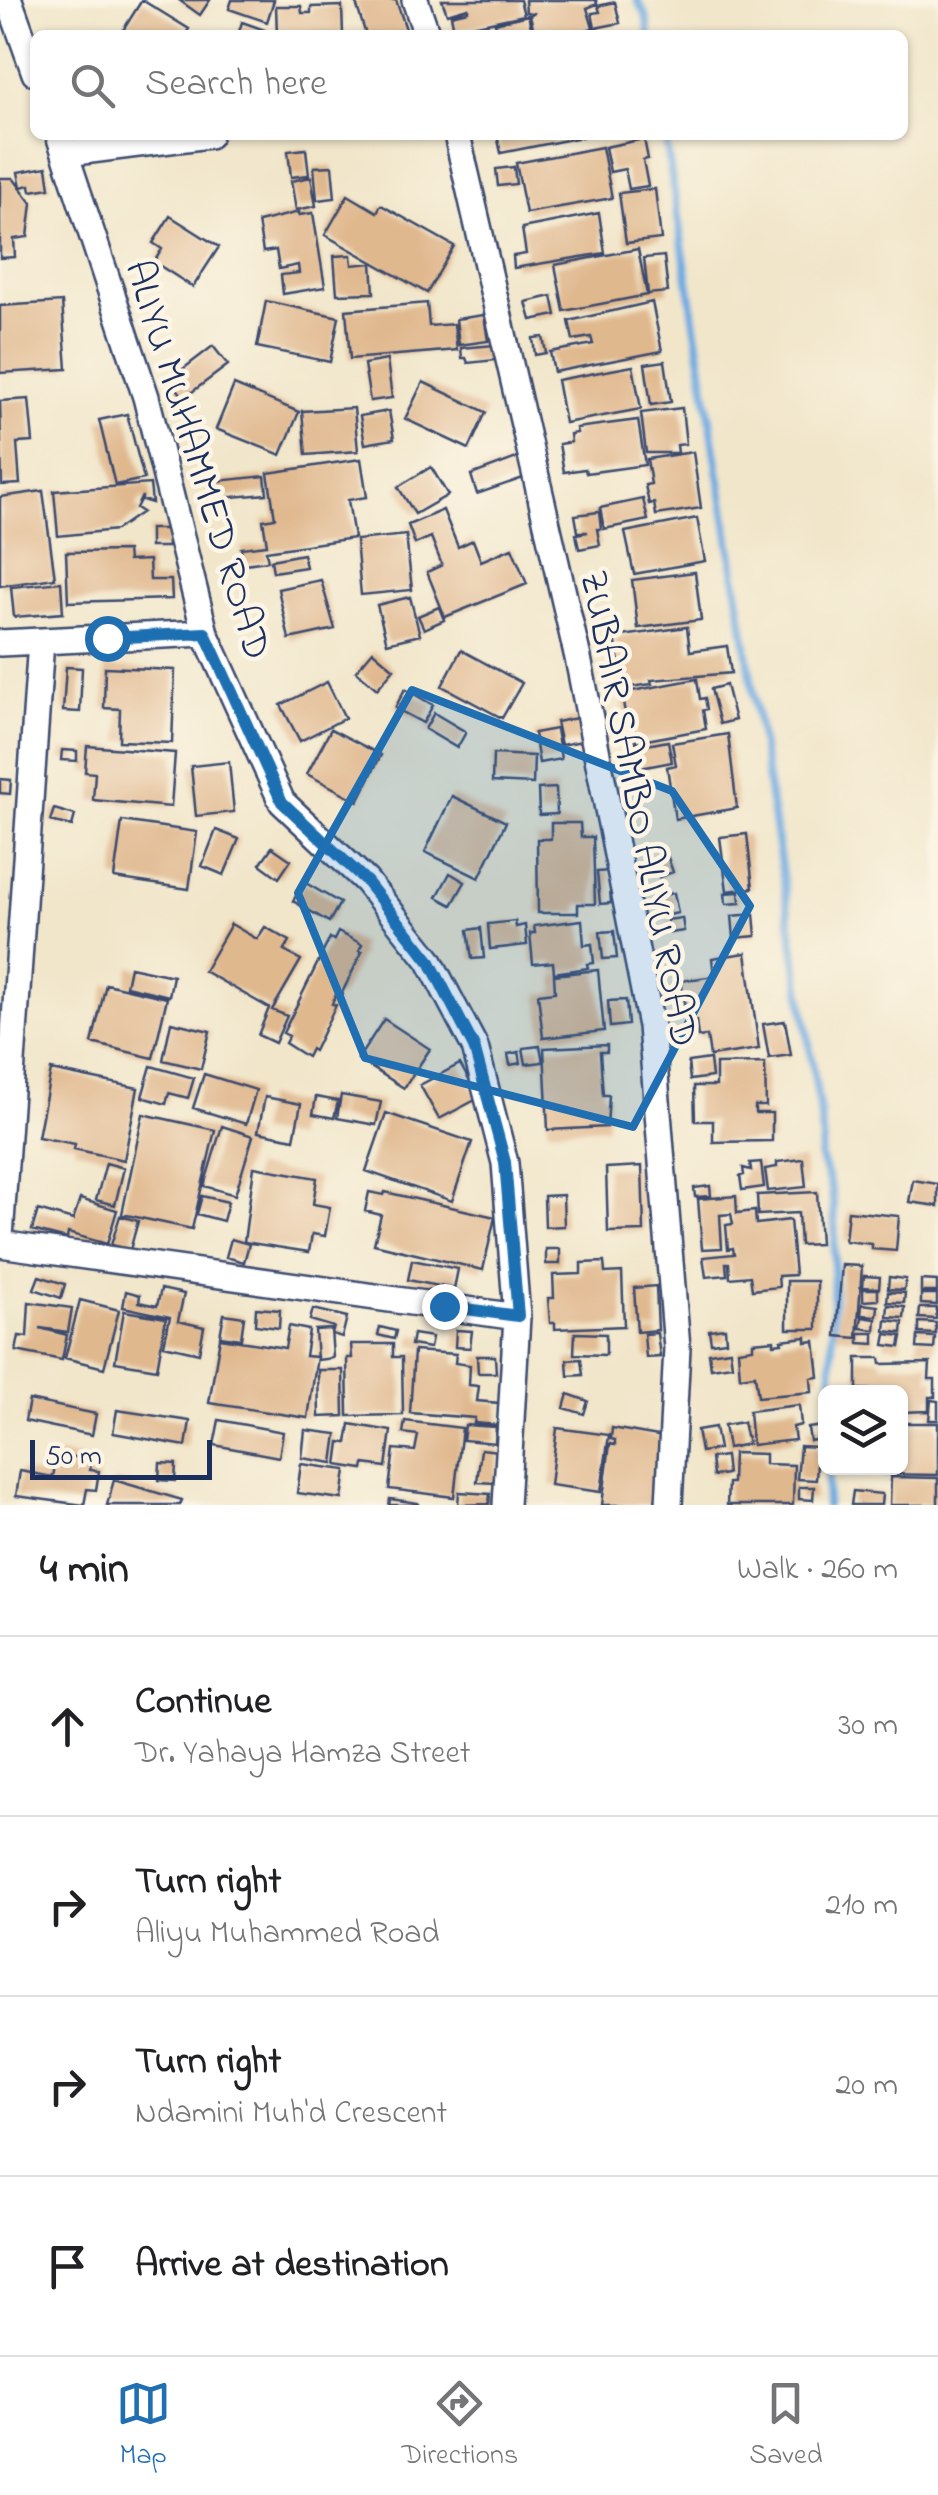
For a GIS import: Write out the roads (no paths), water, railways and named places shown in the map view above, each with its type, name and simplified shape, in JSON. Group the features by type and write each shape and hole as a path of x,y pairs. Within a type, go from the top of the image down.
{"street":[{"path":"415,0 425,30"},
{"path":"7,11 30,62"},
{"path":"63,144 128,140"},
{"name":"ZUBAIR SAMBO ALIYU ROAD","path":"458,140 578,658 651,1026 678,1348 669,1505"},
{"name":"ALIYU MUHAMMED ROAD","path":"63,144 146,397 205,633 282,802 366,881 419,947 474,1047 505,1162 518,1316 506,1505"},
{"path":"0,643 205,633"},
{"path":"41,642 0,1241 518,1316"}],"waterway":[{"path":"637,0 646,15 648,30"},
{"path":"666,140 820,1112 820,1156 832,1191 835,1227 831,1385"},
{"path":"826,1505 828,1475"}]}
